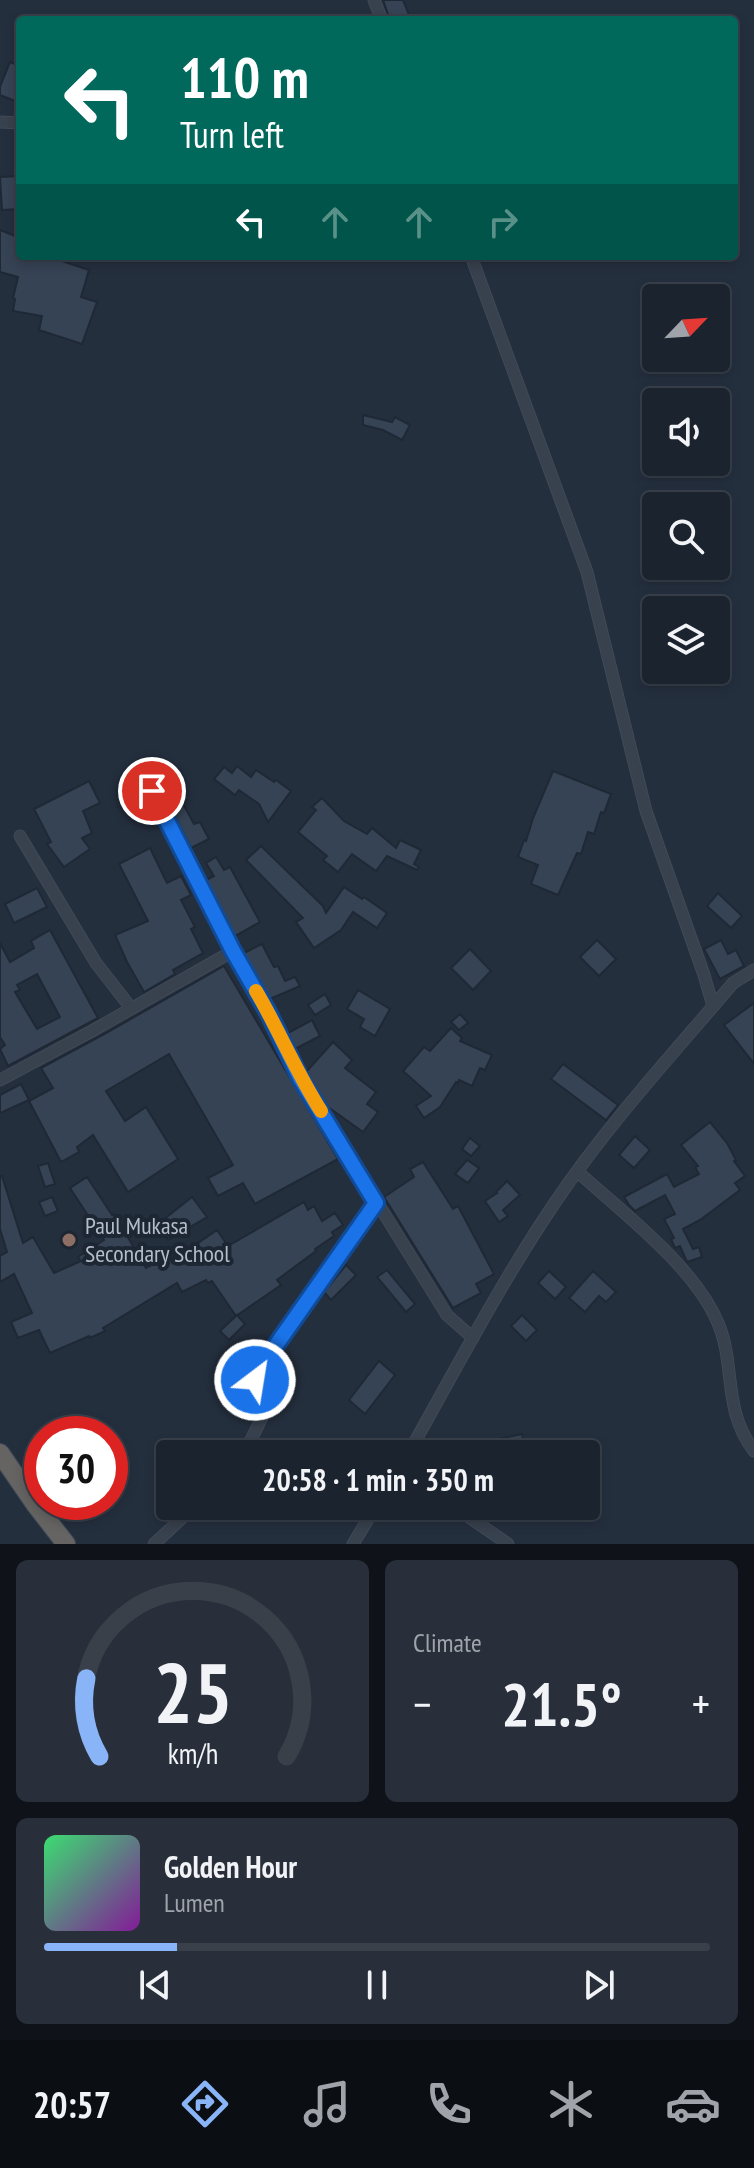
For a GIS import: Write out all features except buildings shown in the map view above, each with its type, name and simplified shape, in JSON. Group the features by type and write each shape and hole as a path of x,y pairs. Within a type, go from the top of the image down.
{"highway":[{"path":"0,1453 66,1544"}],"street":[{"path":"472,260 587,572 646,811 713,1006"},
{"path":"152,791 300,1078 447,1315 473,1338"},
{"path":"20,836 96,963 131,1008"},
{"path":"2,1075 233,951"},
{"path":"416,1440 494,1297 557,1199 634,1097 733,983 754,970"},
{"path":"578,1172 674,1259 706,1299 719,1324 732,1404 754,1451"},
{"path":"251,1440 270,1401 255,1380 255,1375 376,1203"},
{"path":"154,1544 180,1520"},
{"path":"353,1544 368,1520"},
{"path":"473,1520 508,1544"}],"slow traffic":[{"path":"256,991 300,1078 321,1111"}],"place":[{"name":"Paul Mukasa Secondary School","path":"69,1240"}],"route":[{"path":"152,791 300,1078 376,1203 255,1375 255,1380"}]}
